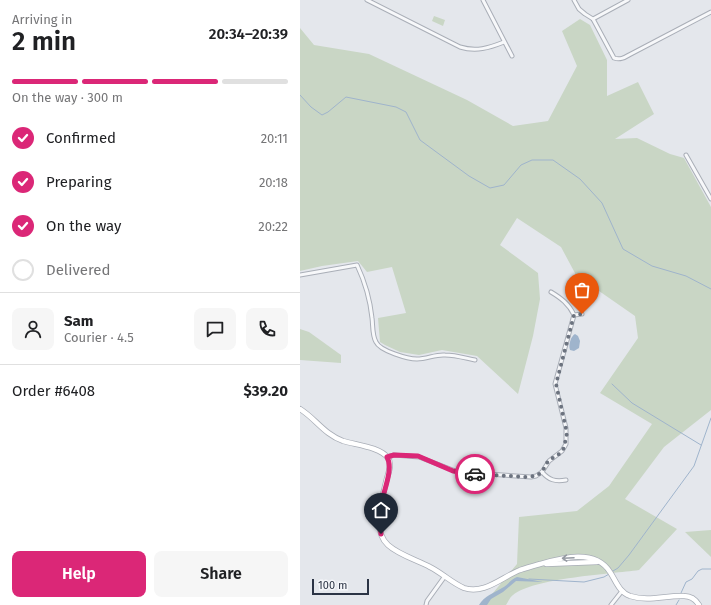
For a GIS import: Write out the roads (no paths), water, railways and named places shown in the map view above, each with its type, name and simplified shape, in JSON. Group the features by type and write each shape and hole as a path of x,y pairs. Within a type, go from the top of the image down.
{"street":[{"path":"367,0 460,48 471,50 484,49 504,42"},
{"path":"482,0 512,56"},
{"path":"574,0 579,9 593,19 614,58 618,59 621,59 711,12"},
{"path":"593,19 628,0"},
{"path":"686,155 711,199"},
{"path":"300,275 357,265 365,282 373,319 373,330 376,343 384,349 402,357 417,359 443,355 475,360"},
{"path":"387,457 394,455 418,456 446,468 465,473 531,477 542,472 548,461 562,450 566,444 566,428 557,395 556,384 574,315 571,308 551,292"},
{"path":"574,315 582,314"},
{"path":"300,409 333,436 380,451 387,457 389,460 390,469 380,516 380,527 383,540 395,550 435,570 464,588 472,590 481,589 490,586 520,570 539,564 598,561 609,570 619,588 630,596 646,599 685,596 694,599 699,605"},
{"path":"542,472 546,477 553,480 566,480"},
{"path":"426,605 427,601 445,576"},
{"path":"612,605 622,591"}],"water":[{"path":"575,334 578,336 580,341 579,348 574,351 570,350 569,346 571,339"},
{"path":"517,577 543,582 516,581 503,592 491,599 487,605 479,605 486,597 504,587"}],"waterway":[{"path":"300,95 311,107 322,115 346,97 396,107 406,112 420,140 469,176 490,188 504,185 521,165 532,160 553,160 580,179 602,203 623,249 652,266 686,276 711,289"},
{"path":"612,384 632,403 701,445"},
{"path":"613,571 618,568 629,555 694,466 711,418"},
{"path":"681,593 686,582 692,579 698,571 702,569 711,569"},
{"path":"529,579 584,582 604,577 609,574"},
{"path":"676,605 679,600"}]}
